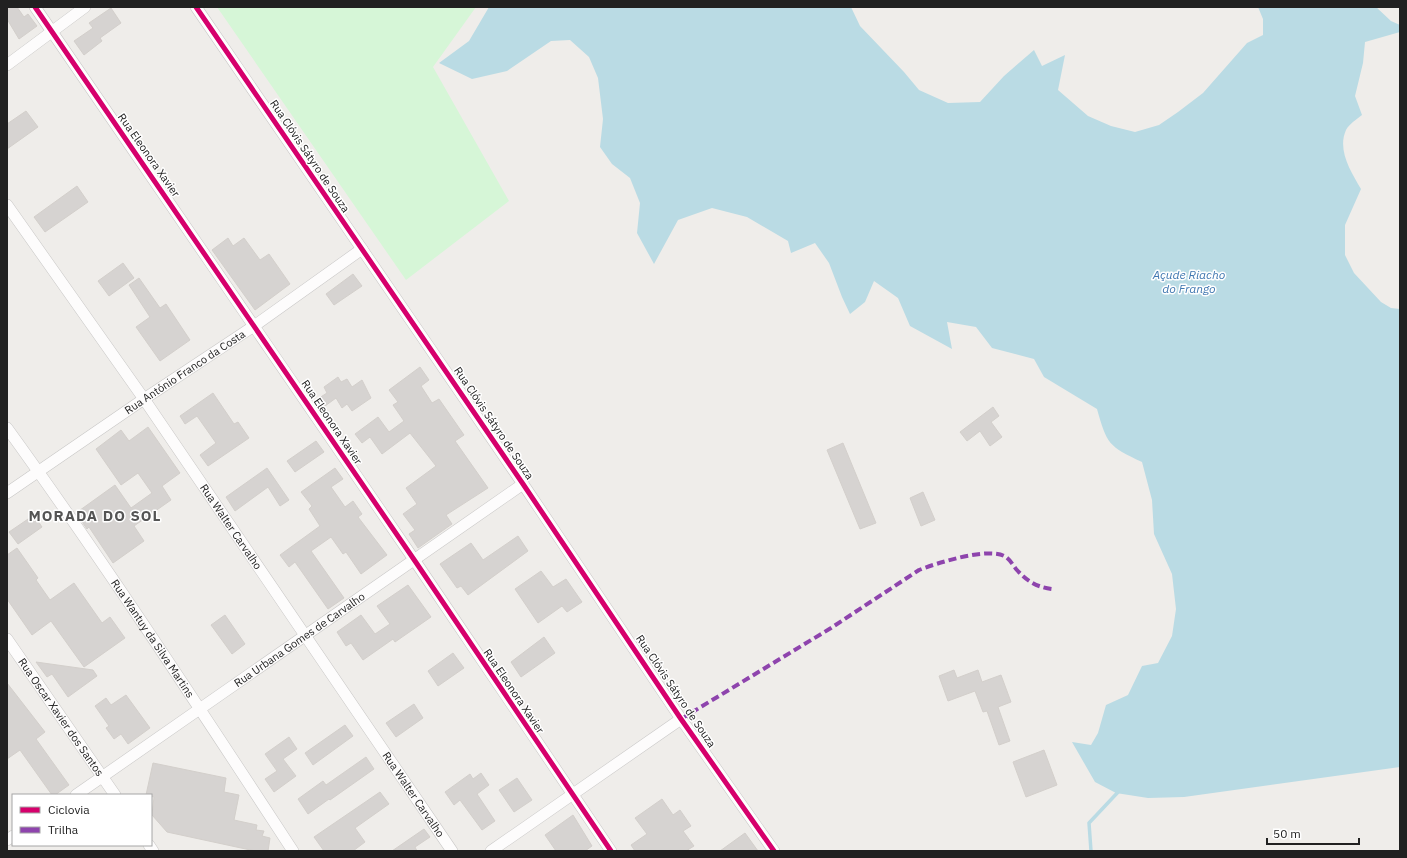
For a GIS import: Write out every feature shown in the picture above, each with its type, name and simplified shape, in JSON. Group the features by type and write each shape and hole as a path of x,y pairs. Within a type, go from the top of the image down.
{"street":[{"name":"Rua Eleonora Xavier","path":"35,7 415,561 611,851"},
{"path":"7,65 85,7"},
{"name":"Rua Clóvis Sátyro de Souza","path":"196,7 682,719 774,851"},
{"name":"Rua Walter Carvalho","path":"7,205 144,399 452,851"},
{"name":"Rua António Franco da Costa","path":"7,494 144,399 254,326 362,249"},
{"name":"Rua Wantuy da Silva Martins","path":"7,428 200,710 293,851"},
{"name":"Rua Urbana Gomes de Carvalho","path":"78,794 415,561 523,484"},
{"name":"Rua Oscar Xavier dos Santos","path":"7,639 114,794"},
{"path":"491,851 573,796 682,719"}],"green space":[{"path":"217,7 476,7 433,67 509,201 406,280"}],"water":[{"name":"Açude Riacho do Frango","path":"489,7 851,7 860,26 919,90 948,103 980,102 1004,76 1034,50 1042,66 1065,55 1058,90 1088,116 1111,126 1135,132 1159,125 1178,112 1203,93 1247,43 1263,35 1263,19 1258,7 1376,7 1391,21 1400,25 1400,32 1365,42 1363,63 1355,96 1362,115 1347,128 1343,145 1346,161 1361,189 1345,225 1345,255 1354,273 1381,302 1391,308 1400,309 1400,767 1184,797 1148,798 1116,793 1095,782 1072,742 1091,745 1098,733 1106,705 1128,695 1142,666 1158,663 1172,636 1176,609 1172,574 1154,534 1152,500 1142,462 1122,452 1110,443 1103,430 1097,409 1044,377 1034,359 992,348 976,327 947,322 952,349 910,326 898,298 874,281 865,302 850,314 829,263 815,243 791,253 788,241 747,217 712,208 678,220 654,264 637,233 640,203 630,178 612,164 600,147 603,119 598,78 589,57 570,40 551,41 507,71 472,79 439,63 469,41"}],"building":[{"path":"7,7 17,7 24,17 28,14 37,26 19,39 7,19"},
{"path":"111,8 121,23 100,38 102,41 84,55 74,41 93,28 89,23"},
{"path":"26,111 38,127 7,149 7,124"},
{"path":"77,186 88,202 45,232 34,217"},
{"path":"228,238 233,246 244,238 260,260 269,254 290,284 255,310 212,250"},
{"path":"123,263 134,278 109,296 98,281"},
{"path":"353,274 362,286 334,305 326,294"},
{"path":"139,278 160,308 166,304 190,340 160,361 136,327 150,317 129,285"},
{"path":"420,367 429,380 421,386 432,403 439,399 464,435 455,441 488,488 446,515 452,524 418,548 409,534 415,530 403,514 417,504 406,488 436,466 410,433 382,454 370,437 362,443 355,434 378,417 389,432 404,421 393,405 398,402 389,390"},
{"path":"338,377 341,382 347,379 352,387 362,380 371,398 352,411 347,404 342,408 336,398 325,406 319,398 327,393 324,387"},
{"path":"213,393 234,424 238,422 249,438 208,466 200,455 216,443 197,416 185,424 180,416"},
{"path":"993,407 999,416 991,422 1002,437 990,446 980,431 967,441 960,432"},
{"path":"148,427 180,473 162,486 171,500 134,526 144,541 113,563 89,527 87,529 76,513 115,485 131,508 152,493 138,473 121,485 96,449 121,430 129,441"},
{"path":"316,441 324,452 295,472 287,461"},
{"path":"843,443 876,523 860,529 827,450"},
{"path":"267,468 289,500 280,506 268,487 235,511 226,497"},
{"path":"335,468 343,479 331,487 345,507 353,501 362,514 358,517 387,555 361,574 346,552 343,554 331,537 311,551 344,598 328,609 295,562 289,567 280,555 320,526 309,509 312,506 301,492"},
{"path":"923,492 935,520 921,526 910,498"},
{"path":"34,515 42,527 18,544 9,532"},
{"path":"518,536 528,551 468,595 461,586 457,588 440,564 471,543 483,560"},
{"path":"17,548 38,578 36,580 50,600 74,583 102,623 110,617 125,638 84,667 51,621 32,635 7,599 7,555"},
{"path":"541,571 553,587 566,579 582,602 567,612 562,606 538,623 515,589"},
{"path":"408,585 431,617 395,642 393,639 363,660 351,643 346,646 337,632 361,615 375,634 390,624 377,606"},
{"path":"225,615 245,644 232,654 211,625"},
{"path":"544,637 555,653 521,677 511,662"},
{"path":"453,653 464,668 438,686 428,671"},
{"path":"36,662 93,670 97,676 68,697 52,674 47,677"},
{"path":"954,670 957,678 978,670 982,682 1001,675 1011,702 998,707 1010,741 999,745 987,711 983,712 975,691 948,701 939,676"},
{"path":"7,683 45,732 36,739 69,785 56,794 51,794 20,750 7,759"},
{"path":"126,695 150,728 128,744 121,734 114,739 106,728 109,726 95,706 106,698 111,705"},
{"path":"414,704 423,718 396,737 386,723"},
{"path":"345,725 353,736 313,765 305,753"},
{"path":"289,737 297,749 283,759 296,776 274,792 265,779 277,771 265,754"},
{"path":"1044,750 1057,785 1026,797 1013,762"},
{"path":"366,757 374,769 308,814 298,799 323,781 326,785"},
{"path":"153,763 226,778 224,792 239,795 234,820 257,825 256,830 264,831 262,836 270,838 268,851 255,851 167,832 152,815 154,797 152,796 152,794 146,794"},
{"path":"481,773 489,785 477,794 495,821 482,830 460,800 454,805 445,792 470,774 473,779"},
{"path":"517,778 532,800 514,812 499,790"},
{"path":"380,792 389,804 355,828 365,842 353,851 324,851 314,837"},
{"path":"662,799 673,815 680,810 691,826 683,831 694,846 686,851 635,851 631,845 647,834 635,818"},
{"path":"573,815 592,846 585,851 556,851 545,835"},
{"path":"424,829 430,837 415,847 417,851 392,851"},
{"path":"745,833 758,851 720,851"}],"waterway":[{"path":"1091,851 1089,823 1120,790"}],"marked path":[{"path":"681,719 831,628 919,570 927,567 976,554 998,554 1006,557 1028,580 1041,587 1052,589"}],"cycle path":[{"path":"35,7 415,561 611,851"},
{"path":"196,7 523,484 681,719 774,851"}],"district":[{"name":"MORADA DO SOL","path":"95,515"}]}
